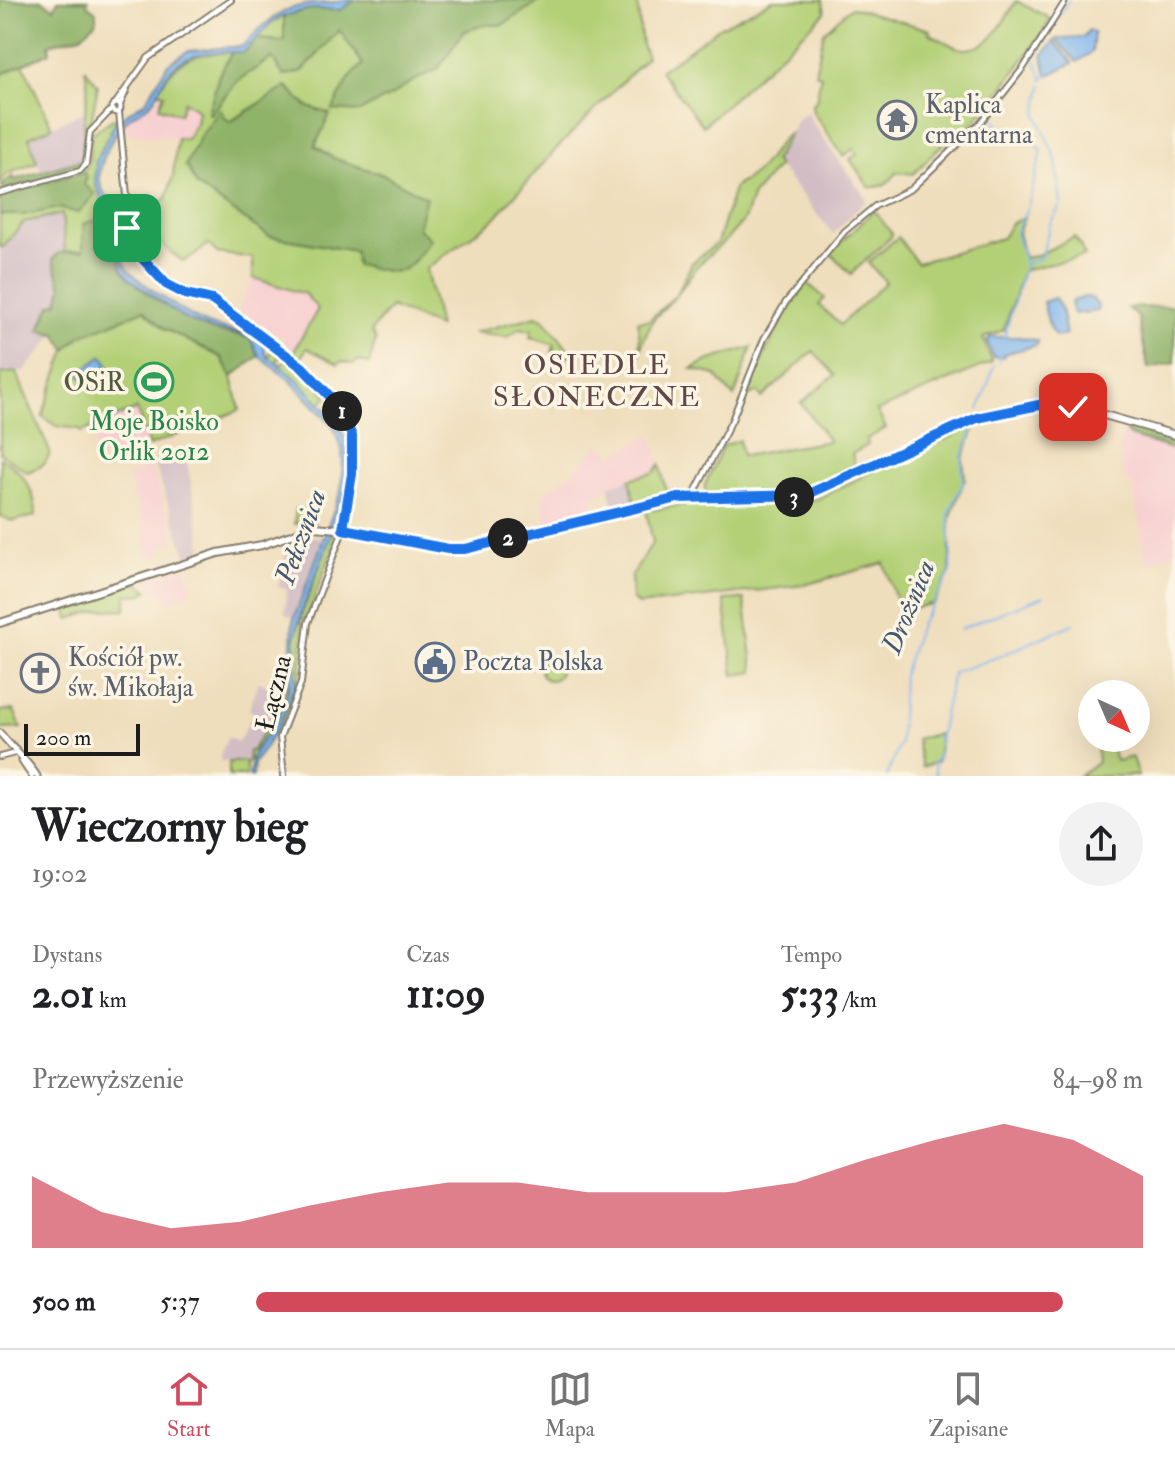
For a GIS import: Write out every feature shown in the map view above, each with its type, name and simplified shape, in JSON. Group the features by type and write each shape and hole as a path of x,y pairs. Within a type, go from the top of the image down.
{"main road":[{"path":"0,623 218,553 262,545 302,530 340,529 448,549 465,549 642,506 692,498 790,497 815,493 967,422 1039,405 1083,409 1175,435"},
{"path":"0,733 29,764 34,776"}],"street":[{"path":"0,193 80,171 86,164 90,132 102,119 117,110 129,84 155,53 231,0"},
{"path":"692,498 732,420 764,339 786,302 845,231 874,207 911,189 980,123 1024,67 1066,0"},
{"name":"Łączna","path":"117,110 122,127 126,222 143,259 174,290 212,300 302,367 343,413 351,431 352,474 340,529 308,623 301,683 282,728 279,746 284,776"},
{"path":"699,484 700,493 706,498"},
{"path":"0,757 16,753"}],"shaded area":[{"path":"161,92 198,110 196,123 185,140 125,133 128,118 154,104"},
{"path":"84,112 83,160 41,171 28,137"},
{"path":"808,112 811,121 867,200 833,234 774,161 799,117"},
{"path":"63,213 65,252 59,253 62,288 58,303 40,330 56,334 24,371 0,374 0,247 24,222"},
{"path":"253,278 304,294 318,309 292,354 282,346 285,338 254,324 247,318 247,313 242,314 238,309"},
{"path":"138,408 147,441 102,461 89,429"},
{"path":"1127,425 1175,439 1175,554 1147,562 1132,482 1126,483 1119,450"},
{"path":"651,434 660,464 655,472 612,484 599,496 590,498 594,512 547,524 541,495 571,474 599,444 614,455"},
{"path":"174,455 178,457 180,465 187,462 201,539 202,553 187,558 154,463"},
{"path":"152,467 176,542 161,546 163,554 151,557 128,475"},
{"path":"630,479 635,503 614,508 609,486"},
{"path":"300,536 322,537 293,617 285,614 287,589 278,587 285,556"},
{"path":"185,567 192,589 169,603 146,580"},
{"path":"258,682 279,689 281,684 289,684 279,708 252,751 249,751 248,762 220,761 228,737 238,742 254,712 249,710"}],"green space":[{"path":"0,0 41,0 54,8 58,0 88,0 87,5 96,12 96,22 81,36 49,44 50,52 0,75"},
{"path":"355,0 541,0 502,25 483,25 463,32 438,69 359,112 332,110 349,79 363,64 339,30 303,71 284,76 272,58 237,81 211,114 208,113 219,75 232,52 244,52 256,39 284,41 284,16 310,9 340,10"},
{"path":"541,0 637,0 642,45 647,57 560,145 493,220 426,269 439,327 391,307 371,331 376,340 369,364 359,360 353,364 341,361 338,364 307,348 299,360 292,354 318,309 305,294 253,278 253,258 217,253 208,244 183,261 155,235 147,212 166,199 173,176 177,138 186,139 196,123 198,110 184,101 179,114 159,107 164,94 158,91 180,63 197,56 232,52 219,75 208,113 211,114 237,81 273,57 303,71 339,29 363,64 349,79 393,95 438,69 463,32 483,25 502,25","holes":["287,87 307,106 315,145 333,158 384,175 418,228 355,251 269,236 197,186 188,168 221,110 229,122"]},
{"path":"773,0 823,0 825,13 703,126 660,71 720,27"},
{"path":"1016,1 1051,19 1005,84 954,145 948,139 913,174 897,172 885,184 869,187 850,159 857,154 854,149 843,156 813,112 812,104 816,101 821,75 815,73 824,32 851,7 930,30 929,33 952,45 969,49 979,46 994,34"},
{"path":"284,16 284,41 256,39 272,22"},
{"path":"23,64 52,127 29,137 37,162 7,174 0,183 0,75"},
{"path":"85,68 98,85 91,122 84,130 87,92"},
{"path":"286,87 307,106 330,114 315,146 333,158 384,175 426,197 418,228 430,239 407,268 393,272 356,265 355,251 269,236 197,186 185,166 201,135 221,109 230,122"},
{"path":"113,119 118,120 99,156 96,177 109,216 83,224 83,250 65,252 62,214 24,222 0,247 0,215 50,209 61,205 79,190 87,178 83,172 89,162 92,133"},
{"path":"91,122 86,152 80,168 3,190 2,185 13,176 14,180 82,160 84,130"},
{"path":"789,134 774,161 778,166 753,195 744,220 697,266 676,296 653,320 637,362 640,342 638,321 649,320 677,294 692,263 717,243 735,186 759,168"},
{"path":"83,172 87,178 84,184 95,194 78,213 60,208 23,215 0,215 0,195"},
{"path":"874,210 892,234 891,237 851,274 830,253"},
{"path":"109,216 120,263 129,277 179,314 215,331 251,339 259,356 232,377 221,357 165,329 144,310 80,336 66,350 56,334 39,330 51,305 58,302 62,288 53,259 59,253 83,250 83,224"},
{"path":"1024,218 1018,232 1024,258 1036,256 1074,237 1085,256 1023,270 1004,330 983,338 992,362 877,411 886,428 867,439 868,445 852,454 856,471 805,492 705,495 705,484 723,446 739,440 742,456 829,441 801,403 835,375 813,351 762,398 758,392 747,397 773,338 807,283 825,298 819,305 840,325 886,282 868,263 898,237 917,263 1002,238 1011,223"},
{"path":"1175,306 1175,363 1148,368 1138,317 1128,308"},
{"name":"OSiR","path":"144,310 165,329 221,357 232,377 240,410 149,446 137,409 81,432 79,429 56,426 42,416 66,350 80,336"},
{"path":"536,316 544,319 574,357 552,351 555,345 530,337 532,331 520,328 507,337 473,333"},
{"path":"752,347 734,397 715,375 692,369 707,361"},
{"path":"271,351 282,358 277,360 280,365 289,359 328,396 319,404 297,379 268,357"},
{"path":"16,372 50,452 42,465 27,472 0,453 0,374"},
{"path":"974,429 963,459 965,478 950,519 950,572 934,603 900,612 884,563 804,585 638,605 632,599 631,577 653,542 646,511 693,503 803,502 817,499 889,463"},
{"path":"1133,429 1175,442 1175,450 1129,436 1126,432"},
{"path":"0,458 15,468 26,482 36,516 12,521 0,516"},
{"path":"660,464 667,495 635,503 630,479 655,472"},
{"path":"296,508 313,511 314,523 294,524"},
{"path":"332,532 338,536 306,619 300,620"},
{"path":"138,583 148,590 143,594 126,595 126,609 100,610 69,619 66,606"},
{"path":"744,599 754,672 734,675 724,600"},
{"path":"299,621 304,625 300,678 278,737 273,735 296,685 295,639"},
{"path":"550,660 557,663 560,670 557,677 550,680 543,677 540,670 543,663"},
{"path":"291,675 286,699 276,722 248,762 249,751 252,751 279,708"},
{"path":"14,710 21,728 3,729 0,726 0,711"},
{"path":"940,733 937,762 922,767 916,739"},
{"path":"1097,752 1113,752 1116,761 1132,757 1138,776 1079,776 1098,762"},
{"path":"229,762 246,762 246,776 229,776"}],"water":[{"path":"355,0 340,10 310,9 272,22 244,52 201,54 182,61 167,75 152,102 122,126 106,151 100,170 101,186 117,219 122,255 131,272 162,297 198,319 263,340 266,355 297,379 335,419 345,438 349,474 342,508 301,613 295,639 296,685 278,727 254,763 253,776 249,776 253,754 275,723 286,699 290,684 293,621 341,491 342,449 333,426 291,381 259,356 251,339 213,330 185,319 130,279 122,268 114,226 95,184 96,160 116,121 146,101 168,64 188,51 243,46 281,13 300,6"},
{"path":"1089,30 1094,33 1092,52 1077,62 1056,39 1083,37"},
{"path":"1054,41 1073,63 1047,76 1043,55"},
{"path":"1084,297 1092,298 1098,306 1097,311 1073,314 1071,302"},
{"path":"1055,298 1061,308 1066,335 1056,337 1050,329 1043,302"},
{"path":"991,337 1020,337 1038,341 1037,345 1004,354 1003,357 993,357 987,341"},
{"path":"103,356 109,366 86,383 79,373"}],"waterway":[{"name":"Drożnica","path":"1047,76 1043,80 1035,57 1069,0"},
{"name":"Drożnica","path":"1004,338 1025,264 1041,258 1050,224 1061,204 1056,160 1037,114 1042,86"},
{"path":"993,115 1007,139 1034,142 1042,151 1028,206 1016,232 1025,264"},
{"name":"Drożnica","path":"999,362 1000,355"},
{"name":"Drożnica","path":"979,410 994,366"},
{"path":"974,426 995,419"},
{"name":"Drożnica","path":"950,543 949,512 963,484 962,458 975,424"},
{"name":"Drożnica","path":"887,776 900,743 903,675 920,625 951,572 951,547"},
{"path":"960,629 1043,596"},
{"path":"937,739 953,673 1073,624"},
{"path":"936,776 934,761 939,755 940,735"}],"place":[{"name":"Kaplica cmentarna","path":"897,120"},
{"name":"Moje Boisko Orlik 2012","path":"154,382"},
{"name":"Poczta Polska","path":"435,662"},
{"name":"Kościół pw. św. Mikołaja","path":"40,673"}],"district":[{"name":"OSIEDLE SŁONECZNE","path":"597,381"}],"route":[{"path":"127,228 143,259 166,284 185,294 212,300 302,367 339,406 352,436 352,474 343,529 448,549 477,547 678,498 806,495 977,418 1039,405 1073,407"}],"water label":[{"name":"Pełcznica","path":"301,537"}]}
